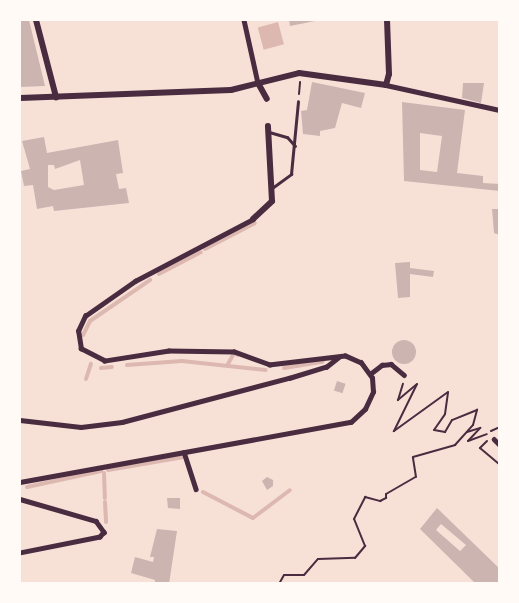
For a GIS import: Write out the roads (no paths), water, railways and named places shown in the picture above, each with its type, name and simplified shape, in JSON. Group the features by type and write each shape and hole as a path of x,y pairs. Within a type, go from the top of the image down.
{"street":[{"path":"36,20 56,97"},
{"path":"244,20 258,83 267,99"},
{"path":"386,85 389,74 387,20"},
{"path":"20,98 209,92 299,73 386,85 500,110"},
{"path":"20,482 353,421 369,404 373,392 370,374 361,363 339,357 270,365 234,352 193,350 105,361 81,349 78,331 85,316 135,281 253,219 272,201 268,129"},
{"path":"20,420 81,427 122,422 326,367 339,357"},
{"path":"370,374 382,365 392,363 404,375"},
{"path":"494,439 500,445"},
{"path":"184,452 196,489"},
{"path":"20,499 96,521 104,528 100,537 20,553"}],"lane":[{"path":"272,188 291,174 298,101"},
{"path":"268,129 287,137 295,146"}],"waterway":[{"path":"205,249 255,223"},
{"path":"159,274 201,252"},
{"path":"83,335 90,321 150,280"},
{"path":"228,364 234,353 238,355"},
{"path":"127,365 182,361 266,370"},
{"path":"284,368 323,362"},
{"path":"86,379 91,364"},
{"path":"101,368 112,367"},
{"path":"108,470 184,457"},
{"path":"27,487 101,471"},
{"path":"104,473 105,498"},
{"path":"203,492 253,518 290,490"},
{"path":"105,502 106,522"}]}
